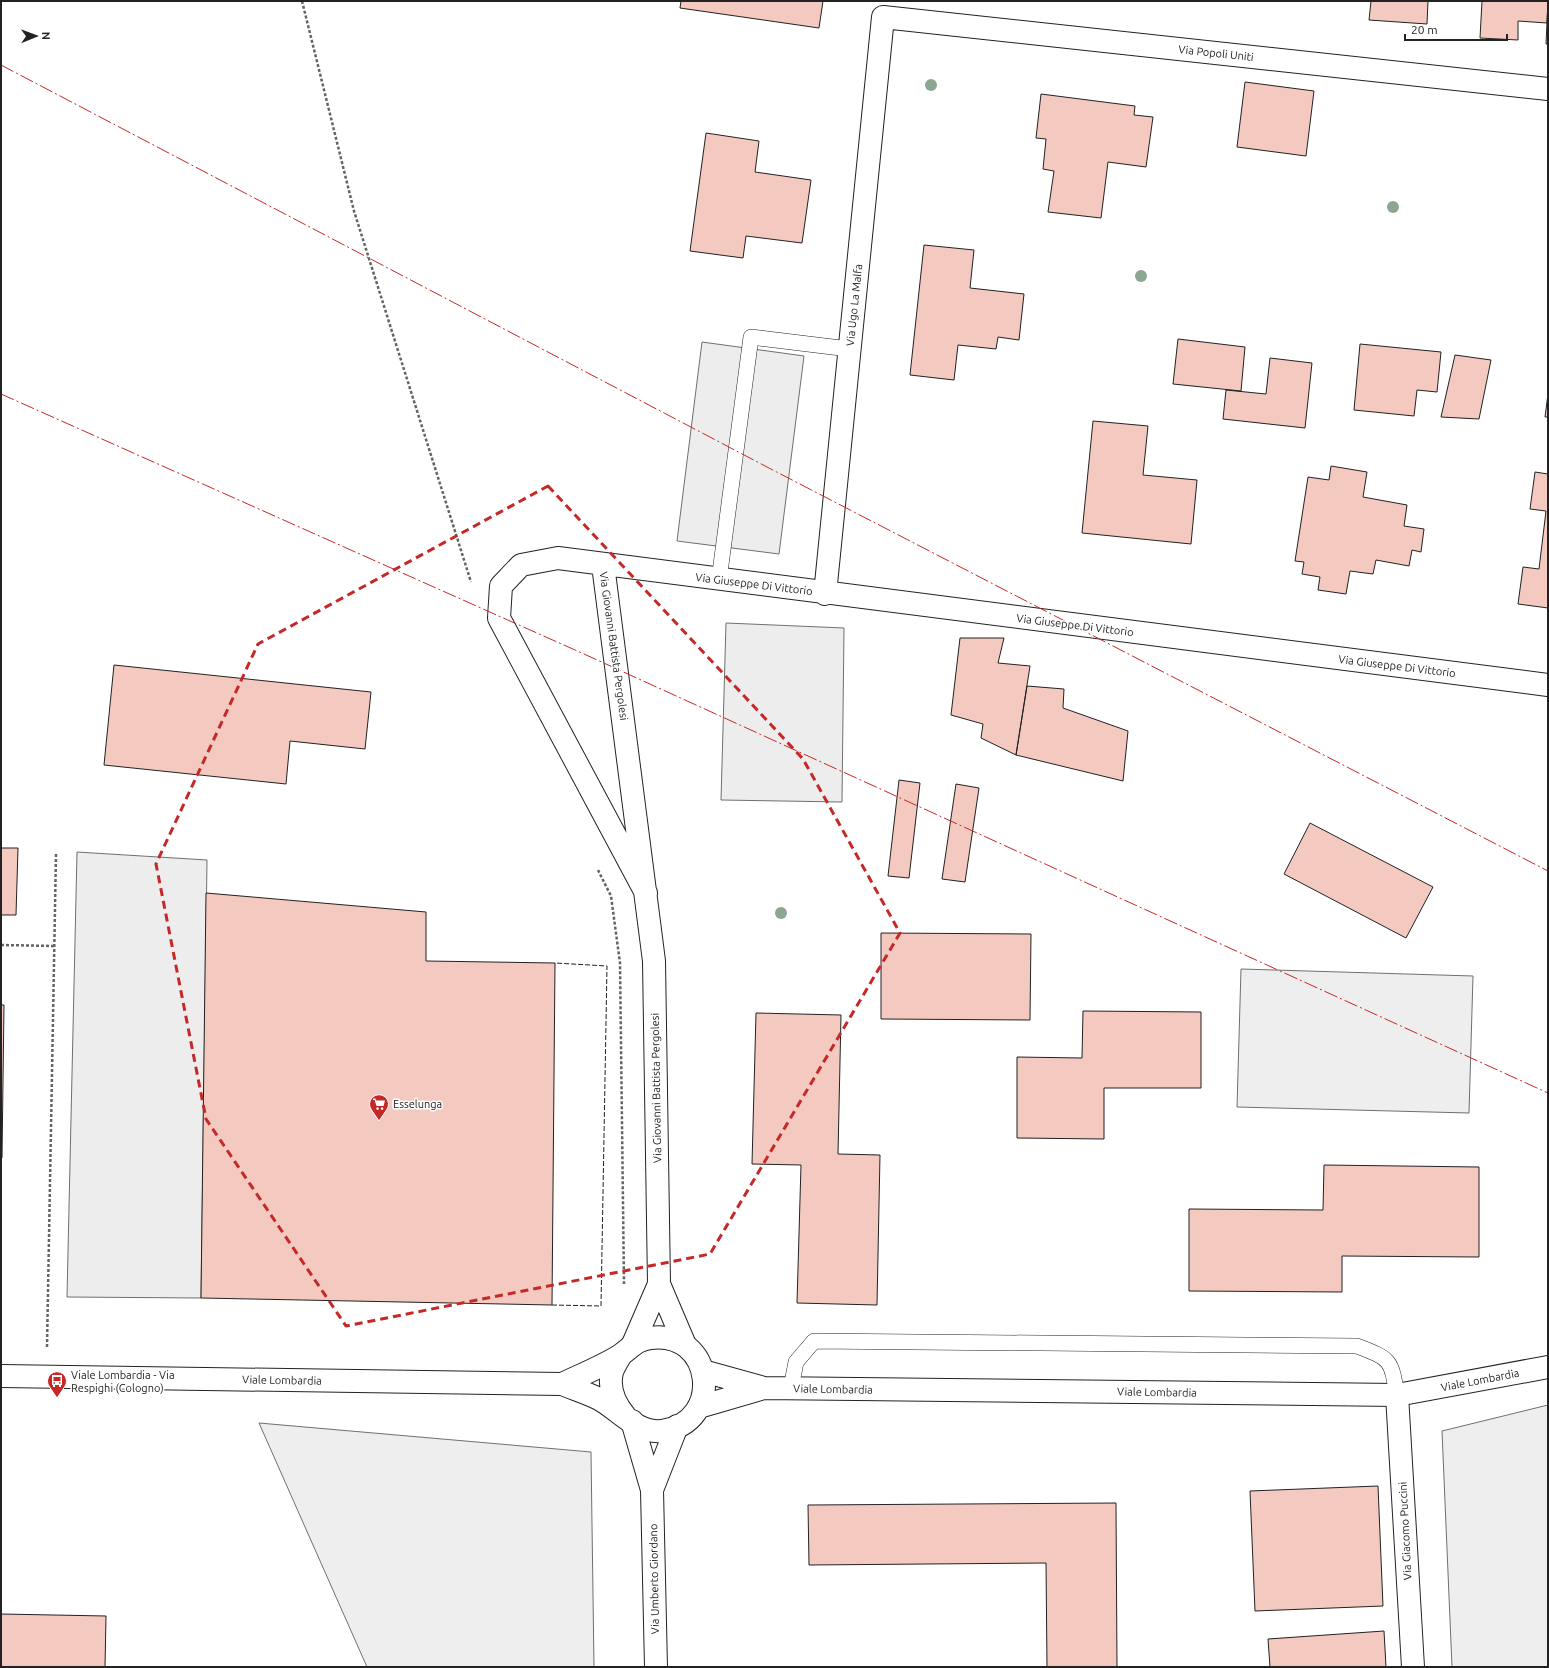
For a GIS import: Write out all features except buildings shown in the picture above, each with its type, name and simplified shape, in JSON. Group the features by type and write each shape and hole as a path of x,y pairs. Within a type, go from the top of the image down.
{"street":[{"name":"Via Popoli Uniti","path":"883,17 1548,89"},
{"name":"Via Ugo La Malfa","path":"825,594 883,17"},
{"name":"Via Giovanni Battista Pergolesi","path":"646,893 500,618 501,586 521,566 558,558 603,565 646,893 654,961 659,1284 685,1345"},
{"name":"Via Giuseppe Di Vittorio","path":"603,565 1548,685"},
{"name":"Via Giovanni Battista Pergolesi","path":"627,1350 659,1284"},
{"name":"Viale Lombardia","path":"1,1376 562,1384 599,1399 645,1429 661,1431 677,1426 688,1420 699,1407 704,1391 703,1372 696,1357 685,1345 664,1337 648,1338 599,1367 562,1384"},
{"path":"627,1350 612,1372 612,1389 616,1404 629,1419"},
{"name":"Viale Lombardia","path":"703,1372 764,1388 1397,1395 1548,1367"},
{"name":"Viale Lombardia","path":"699,1407 764,1388"},
{"name":"Via Giacomo Puccini","path":"1397,1395 1413,1667"},
{"name":"Via Umberto Giordano","path":"629,1419 652,1490 656,1667"},
{"name":"Via Umberto Giordano","path":"652,1490 677,1426"}],"lane":[{"path":"719,580 751,337 849,349"},
{"path":"791,1388 796,1362 814,1341 1357,1346 1383,1356 1392,1369 1397,1395"}],"path":[{"path":"302,1 354,211 473,587"},
{"path":"47,1352 56,854"},
{"path":"597,868 611,896 620,963 624,1292"},
{"path":"1,945 54,946"},
{"path":"624,1284 659,1284"}],"highlighted area":[{"path":"548,486 803,759 900,933 710,1254 346,1326 206,1119 156,864 258,644"}],"shaded area":[{"path":"702,342 804,356 779,554 677,541"},
{"path":"726,623 844,628 842,802 721,800"},
{"path":"77,852 207,860 201,1298 67,1297"},
{"path":"1241,969 1473,976 1469,1113 1237,1107"},
{"path":"1548,1405 1548,1667 1452,1667 1442,1431"},
{"path":"259,1423 591,1452 594,1667 367,1667"}],"fence":[{"path":"552,1305 601,1306 607,966 555,963"}],"power":[{"path":"1,65 767,467 1548,871"},
{"path":"1,394 584,654 1548,1093"}],"place":[{"name":"Esselunga","path":"379,1121"},
{"name":"Viale Lombardia - Via Respighi (Cologno)","path":"57,1398"}]}
